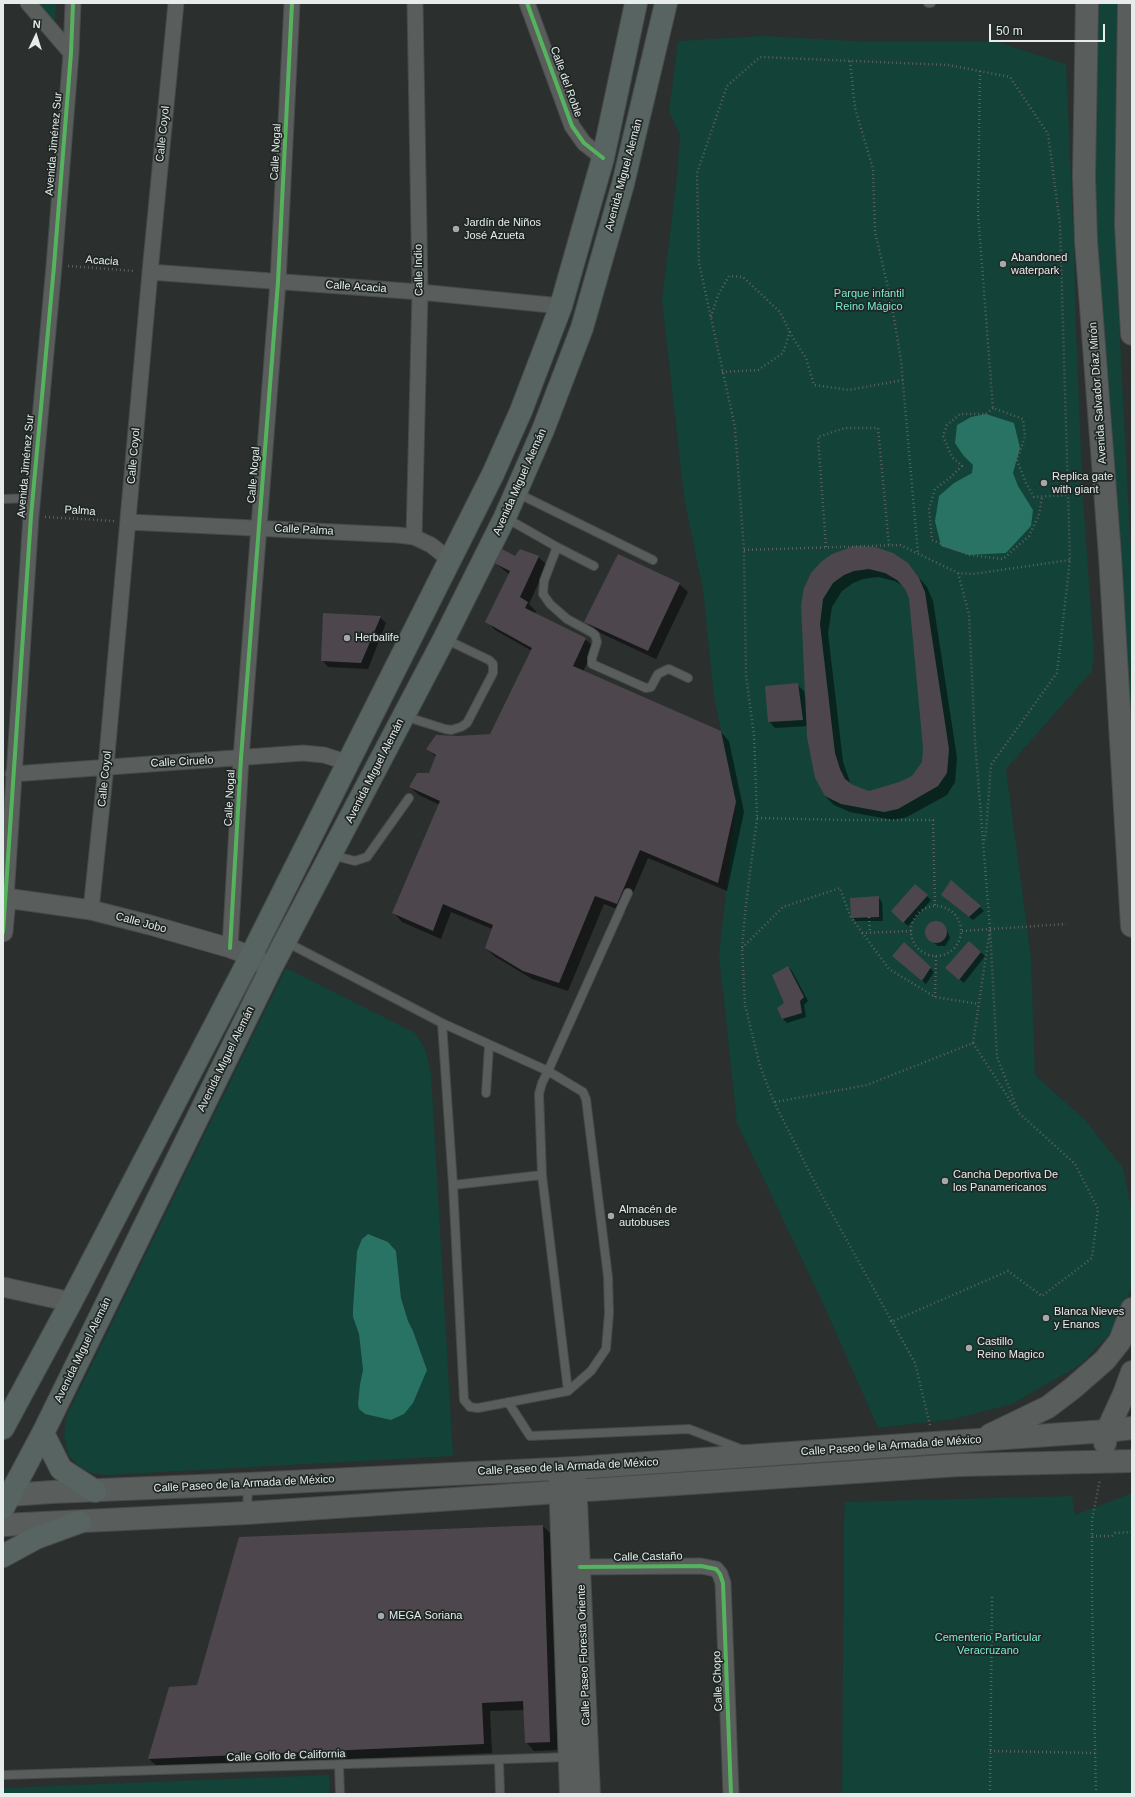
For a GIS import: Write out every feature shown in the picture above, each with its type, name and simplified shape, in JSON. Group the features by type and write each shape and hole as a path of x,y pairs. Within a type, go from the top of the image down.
{"main road":[{"path":"3,1428 71,1302 251,956 493,474 521,411 561,306 603,158 636,3"},
{"name":"Avenida Miguel Alemán","path":"5,1500 43,1433 271,968 330,855 370,783 444,639 516,493 543,430 582,328 623,184 666,3"},
{"name":"Avenida Salvador Díaz Mirón","path":"1087,3 1084,176 1086,241 1127,786 1132,926"},
{"path":"1129,3 1126,225 1132,334"},
{"path":"980,1439 1048,1407 1106,1360 1120,1341 1132,1309"},
{"path":"1102,1462 1107,1431 1124,1394 1132,1372"},
{"name":"Calle Paseo de la Armada de México","path":"5,1500 95,1491 567,1468 1107,1431 1132,1428"},
{"path":"43,1433 61,1469 95,1491"},
{"path":"3,1525 247,1513 959,1465 1132,1461"},
{"name":"Calle Paseo Floresta Oriente","path":"567,1468 580,1567 589,1794"},
{"path":"461,1473 464,1498"},
{"path":"369,1478 371,1504"},
{"name":"Calle Paseo Floresta Oriente","path":"569,1492 571,1794"},
{"path":"3,1556 36,1538 80,1522"}],"street":[{"path":"28,3 71,53"},
{"name":"Avenida Jiménez Sur","path":"3,932 32,498 54,266 71,53 73,3"},
{"name":"Calle Coyol","path":"91,910 106,766 150,272 176,3"},
{"name":"Calle Nogal","path":"230,948 241,758 278,282 292,3"},
{"name":"Calle Indio","path":"414,537 420,292 415,3"},
{"name":"Calle del Roble","path":"527,3 572,126 584,143 603,158"},
{"name":"Calle Acacia","path":"150,272 420,292 561,306"},
{"name":"Calle Palma","path":"128,522 398,535 414,537 430,545 450,560"},
{"name":"Calle Ciruelo","path":"13,774 106,766 315,753 348,763"},
{"name":"Calle Jobo","path":"6,898 91,910 230,948 251,956 271,968"},
{"path":"3,1287 71,1302"},
{"name":"Calle Castaño","path":"580,1567 702,1566 716,1569"},
{"name":"Calle Chopo","path":"716,1569 720,1574 723,1583 731,1794"}],"lane":[{"path":"516,493 653,560"},
{"path":"3,499 32,498"},
{"path":"505,517 594,566"},
{"path":"558,547 542,586 544,594 550,604 567,618 595,635 597,642 592,658 592,664 646,688 651,686 658,674 669,669 688,678"},
{"path":"404,715 445,729 451,730 461,727 467,723 493,674 493,664 489,660 444,639"},
{"path":"330,855 355,861 367,857 409,798"},
{"path":"568,1391 542,1175 539,1094 542,1082 628,894"},
{"path":"285,941 442,1023 489,1046 548,1071 583,1092 586,1099 608,1277 609,1313 606,1349 591,1371 568,1391 478,1408 470,1407 464,1400 453,1185 442,1023"},
{"path":"486,1093 489,1046"},
{"path":"453,1185 542,1175"},
{"path":"508,1402 530,1436 689,1429 757,1455"},
{"path":"247,1513 248,1484"},
{"name":"Calle Golfo de California","path":"3,1775 570,1757"},
{"path":"499,1760 500,1794"},
{"path":"339,1765 340,1794"}],"path":[{"path":"934,1442 915,1363 850,1248 774,1102 760,1066 745,1005 742,948 757,818 754,734 746,675 744,550 734,427 699,264 697,172 727,86 760,57 948,65 1010,77 1048,134 1060,224 1070,560 1057,673 991,765 984,843"},
{"path":"850,61 855,108 873,169 875,232 891,300 903,380 918,554"},
{"path":"980,72 978,214 993,408"},
{"path":"711,319 718,295 729,276 743,277 780,312 806,358 814,385 849,390 903,380"},
{"path":"722,372 758,370 783,352 790,331"},
{"path":"993,408 1023,419 1025,436 1016,460 1034,497 1068,495"},
{"path":"993,408 986,414 960,414 946,426 943,436 952,457 962,466 951,477 935,489 929,509 932,540 969,555 1003,559 1030,536 1039,515 1042,496"},
{"path":"826,547 818,436 845,428 878,428 889,545"},
{"path":"744,550 900,545 958,573 973,574 1070,560"},
{"path":"958,573 969,614 975,741 990,929 996,1056 1019,1113"},
{"path":"757,818 933,820 935,906"},
{"path":"742,948 783,907 840,888 850,916 889,969 935,997 979,1004"},
{"path":"935,906 942,907 953,913 958,918 962,931 958,944 953,950 946,954 936,956 927,954 920,950 914,943 911,931 912,924 921,911 935,906"},
{"path":"869,917 870,933"},
{"path":"962,931 1066,924"},
{"path":"891,1322 1008,1270 1042,1296 1092,1258 1098,1209 1075,1164 1019,1113 973,1043 990,929"},
{"path":"862,934 911,931"},
{"path":"935,997 936,956"},
{"path":"774,1102 867,1085 973,1043"},
{"path":"1096,1794 1092,1520 1098,1496 1102,1462"},
{"path":"1092,1536 1112,1536 1115,1533 1132,1532"},
{"path":"990,1794 992,1597"},
{"path":"990,1751 1095,1753"}],"green space":[{"path":"34,3 56,3 55,26"},
{"path":"1094,3 1117,3 1116,260 1132,576 1132,768 1094,273"},
{"name":"Parque infantil Reino Mágico","path":"763,36 872,42 997,42 1066,64 1083,497 1094,655 1092,671 1006,769 1031,958 1035,1075 1085,1120 1123,1168 1132,1211 1132,1285 1118,1326 1080,1365 1012,1404 954,1419 878,1428 820,1297 737,1123 719,955 736,802 714,697 703,590 684,497 662,300 677,176 680,135 669,111 678,41"},
{"path":"286,968 415,1033 425,1049 431,1073 453,1456 107,1475 92,1473 79,1467 68,1454 64,1435 66,1417","holes":["365,1235 372,1235 388,1242 396,1251 401,1298 408,1321 427,1370 358,1404 363,1370 359,1334 353,1317 357,1251"]},
{"name":"Cementerio Particular Veracruzano","path":"1132,1493 1132,1794 842,1794 845,1502 1072,1496 1075,1515"},
{"path":"329,1775 330,1794 3,1794 3,1788"}],"shaded area":[{"path":"986,414 1014,423 1020,448 1013,473 1018,486 1033,510 1031,526 1006,553 969,555 941,546 935,521 939,496 954,483 972,473 973,465 963,455 955,443 957,425 971,417"},
{"path":"368,1234 388,1242 396,1251 401,1298 408,1321 427,1370 413,1403 404,1414 391,1420 365,1414 359,1409 358,1404 363,1370 359,1334 353,1317 353,1308 357,1251 362,1239"}],"building":[{"path":"854,546 875,547 893,553 908,563 919,578 925,592 949,749 947,773 938,786 898,809 884,812 841,804 825,796 815,778 807,737 801,605 804,588 811,573 821,562 832,554","holes":["869,569 885,573 897,580 905,589 909,598 923,748 922,762 912,776 899,782 869,791 853,785 845,779 835,753 820,624 823,599 833,583 844,575 854,571"]},
{"path":"502,549 515,556 520,549 539,556 520,597 528,602 525,608 586,638 573,666 721,731 736,802 718,883 640,850 617,904 595,896 559,983 523,971 485,948 493,925 443,904 433,931 392,913 440,801 409,787 417,773 429,773 436,755 426,749 436,735 459,736 490,734 532,648 485,622 510,571 494,563"},
{"path":"618,554 680,583 648,651 584,622"},
{"name":"Herbalife","path":"323,613 381,616 361,663 321,661"},
{"path":"798,683 803,720 768,722 765,686"},
{"path":"951,880 981,906 969,917 941,895"},
{"path":"915,884 928,895 903,923 891,911"},
{"path":"879,896 879,917 851,918 850,898"},
{"path":"936,921 940,922 946,928 946,936 940,942 936,943 932,942 926,936 925,932 926,928 932,922"},
{"path":"969,941 981,952 959,980 945,968"},
{"path":"904,942 931,967 922,981 892,956"},
{"path":"788,966 804,997 800,1001 802,1013 782,1019 777,1008 784,1003 772,975"},
{"name":"MEGA Soriana","path":"543,1525 550,1742 525,1743 523,1701 482,1703 484,1744 148,1759 169,1687 197,1685 239,1537"}],"cycle path":[{"path":"3,932 31,516 54,266 71,53 73,3"},
{"path":"230,948 241,758 278,282 292,3"},
{"path":"527,3 572,126 584,143 603,158"},
{"path":"580,1567 701,1566 716,1569 720,1574 723,1583 731,1794"}],"place":[{"name":"Jardín de Niños José Azueta","path":"456,229"},
{"name":"Abandoned waterpark","path":"1003,264"},
{"name":"Replica gate with giant","path":"1044,483"},
{"name":"Herbalife","path":"347,638"},
{"name":"Cancha Deportiva De los Panamericanos","path":"945,1181"},
{"name":"Almacén de autobuses","path":"611,1216"},
{"name":"Blanca Nieves y Enanos","path":"1046,1318"},
{"name":"Castillo Reino Magico","path":"969,1348"},
{"name":"MEGA Soriana","path":"381,1616"}]}
